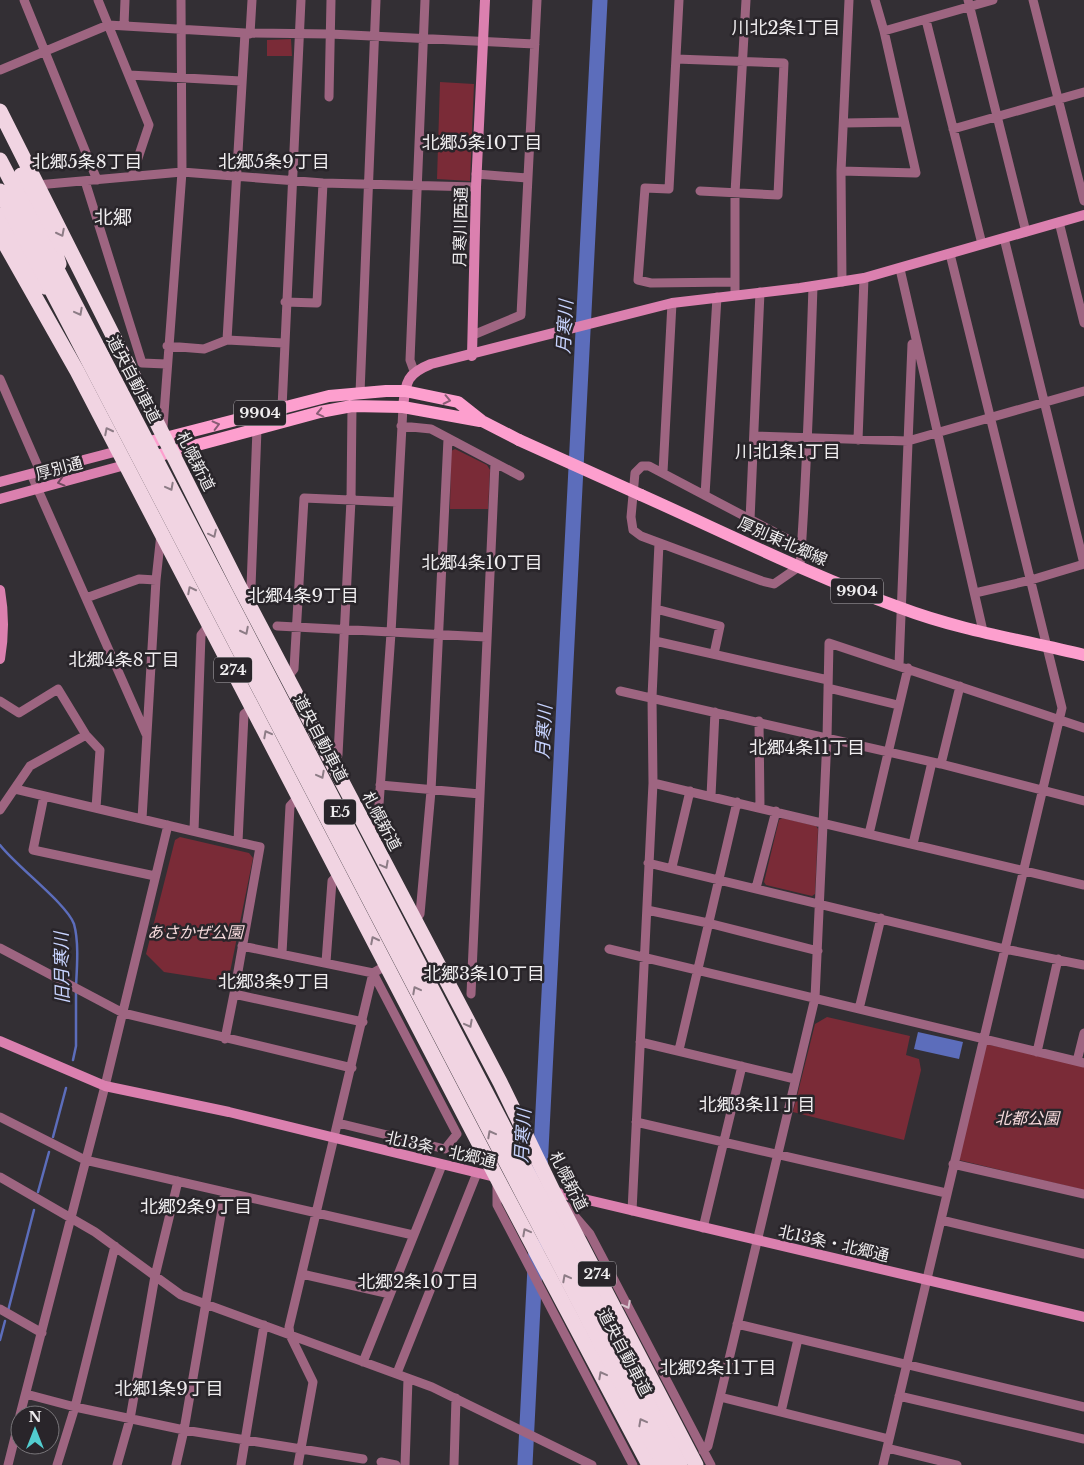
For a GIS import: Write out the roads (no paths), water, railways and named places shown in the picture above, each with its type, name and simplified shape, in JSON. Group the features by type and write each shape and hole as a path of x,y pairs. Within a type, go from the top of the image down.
{"highway":[{"name":"札幌新道","path":"0,111 243,594 500,1082 553,1191 696,1465"},
{"path":"0,131 51,238 68,292"},
{"name":"道央自動車道","path":"0,160 680,1465"},
{"name":"道央自動車道","path":"0,191 664,1465"},
{"path":"0,215 28,263 59,307"},
{"name":"274","path":"0,235 77,371 340,873 497,1178 649,1465"}],"main road":[{"name":"厚別東北郷線","path":"118,451 329,396 405,391 458,402 482,421 519,440 800,566 902,609 1084,655"},
{"name":"厚別東北郷線","path":"125,465 172,451 352,406 403,407 482,421"}],"street":[{"path":"24,0 97,180"},
{"path":"98,0 149,125 132,176"},
{"path":"124,25 125,0"},
{"path":"164,438 162,420 167,346 182,172 181,0"},
{"path":"227,340 241,81 252,0"},
{"path":"282,408 283,343 301,0"},
{"path":"329,97 332,0"},
{"path":"360,393 376,0"},
{"path":"414,371 410,360 425,0"},
{"name":"月寒川西通","path":"472,356 476,174 485,0"},
{"path":"473,335 521,315 537,0"},
{"path":"679,0 669,189 645,188 638,280 651,283 735,282"},
{"path":"735,295 735,193 746,0"},
{"path":"842,282 842,171 849,0"},
{"path":"842,171 916,173 875,0"},
{"path":"884,32 926,20 969,3 994,0"},
{"path":"1033,0 1084,201"},
{"path":"969,3 1026,232"},
{"path":"926,20 982,244"},
{"path":"0,70 108,24 248,34 330,34 535,44"},
{"path":"676,58 784,63 778,195 700,191"},
{"path":"129,75 241,81"},
{"path":"954,129 1084,92"},
{"path":"844,123 903,122"},
{"path":"37,185 182,172 323,182 476,187"},
{"path":"476,174 527,178"},
{"path":"85,181 142,363 166,364"},
{"path":"285,302 317,303 323,182"},
{"path":"368,833 378,819 391,632 401,426 405,391 414,371 431,364 472,356 672,303 864,278 1084,215"},
{"path":"1059,222 1084,323"},
{"path":"975,592 1031,580 1084,564 1004,238"},
{"path":"883,1465 1062,708 950,254"},
{"path":"900,269 913,334 983,631"},
{"path":"858,440 864,278"},
{"path":"801,546 649,466 638,469 635,473 631,517 633,530 641,536 774,584 800,566 808,438 813,286"},
{"path":"750,520 760,292"},
{"path":"705,495 717,297"},
{"path":"663,472 672,303"},
{"path":"869,834 888,754 904,667 902,609 913,334"},
{"path":"167,346 204,349 227,340 283,343"},
{"path":"0,379 36,472 37,489 147,736"},
{"path":"755,436 908,441 991,419 1084,391"},
{"path":"331,762 338,755 351,500 352,406"},
{"path":"401,426 431,429 520,476"},
{"path":"243,594 251,588 257,429"},
{"path":"414,921 420,914 431,791 448,438"},
{"name":"厚別通","path":"0,482 118,451"},
{"path":"471,994 495,463"},
{"name":"厚別通","path":"0,499 125,465"},
{"path":"287,678 294,669 304,498 397,502"},
{"path":"142,818 156,580 161,531"},
{"path":"632,1211 653,783 652,697 659,543"},
{"path":"86,598 138,579 156,580"},
{"path":"0,590 3,604 3,640 0,659"},
{"path":"656,609 720,626 714,654"},
{"path":"194,832 201,635 209,625"},
{"path":"277,626 486,637"},
{"path":"655,641 714,654 828,684 898,705"},
{"path":"704,1451 708,1446 815,998 824,822 829,643 1084,728"},
{"path":"912,844 960,686"},
{"path":"0,701 18,713 58,689 86,735 100,750 96,808"},
{"path":"620,692 652,697 759,721 888,754 937,763 1084,801"},
{"path":"238,842 244,714 253,707"},
{"path":"711,796 715,712"},
{"path":"759,721 760,807"},
{"path":"0,810 30,766 86,735"},
{"path":"653,783 1084,885"},
{"path":"380,785 480,794"},
{"path":"15,789 260,847 225,1039"},
{"path":"672,868 690,791"},
{"path":"44,796 33,850 155,876"},
{"path":"282,954 290,806 299,796"},
{"path":"679,1050 737,802"},
{"path":"756,888 776,811"},
{"path":"23,1405 105,1086 168,825"},
{"path":"648,863 1005,949 1084,965"},
{"path":"326,962 332,881 340,873"},
{"path":"646,910 708,923 818,951"},
{"path":"859,1009 880,918"},
{"path":"242,946 374,973 387,965"},
{"path":"0,948 123,1013 352,1068"},
{"path":"609,949 1081,1062 1084,1033"},
{"path":"1037,1052 1058,959"},
{"path":"298,1465 313,1382 290,1335 289,1326 374,973"},
{"path":"338,1123 445,1149 457,1134 374,973"},
{"path":"234,994 363,1022"},
{"name":"北13条・北郷通","path":"0,1041 105,1086 229,1112 632,1211 1084,1317"},
{"path":"640,1042 795,1079"},
{"path":"703,1228 742,1066"},
{"path":"0,1117 85,1160 413,1235"},
{"path":"636,1122 946,1193"},
{"path":"953,1164 1084,1194"},
{"path":"363,1362 442,1165"},
{"path":"397,1373 477,1173"},
{"path":"0,1177 71,1217 115,1246 182,1295 397,1373 494,1416 588,1464"},
{"path":"497,1178 497,1205 633,1465"},
{"path":"118,1465 130,1419 155,1276 178,1181"},
{"path":"553,1191 590,1234 711,1465"},
{"path":"176,1465 184,1430 225,1192"},
{"path":"941,1220 1084,1254"},
{"path":"57,1465 75,1407 115,1246"},
{"path":"302,1274 390,1294"},
{"path":"0,1309 42,1333"},
{"path":"737,1324 1084,1407"},
{"path":"241,1465 264,1325"},
{"path":"781,1412 798,1339"},
{"path":"405,1465 408,1379"},
{"path":"26,1394 75,1407 184,1430 358,1461"},
{"path":"899,1396 1084,1439"},
{"path":"720,1397 781,1412 888,1443 938,1463 957,1465"},
{"path":"454,1465 456,1398"},
{"path":"381,1462 396,1465"}],"water":[{"path":"918,1032 963,1042 959,1059 914,1049"}],"waterway":[{"name":"月寒川","path":"540,1169 600,0"},
{"name":"旧月寒川","path":"0,845 7,854 62,906 74,924 77,947 76,986"},
{"name":"旧月寒川","path":"73,1060 76,1046 76,992"},
{"name":"旧月寒川","path":"53,1137 66,1088"},
{"name":"旧月寒川","path":"38,1192 49,1152"},
{"name":"旧月寒川","path":"8,1311 34,1210"},
{"name":"月寒川","path":"525,1465 536,1247"},
{"name":"旧月寒川","path":"0,1340 5,1321"}],"district":[{"name":"川北2条1丁目","path":"786,28"},
{"name":"北郷5条10丁目","path":"482,143"},
{"name":"北郷5条8丁目","path":"87,162"},
{"name":"北郷5条9丁目","path":"274,162"},
{"name":"北郷","path":"113,217"},
{"name":"川北1条1丁目","path":"788,452"},
{"name":"北郷4条10丁目","path":"482,563"},
{"name":"北郷4条9丁目","path":"303,596"},
{"name":"北郷4条8丁目","path":"124,660"},
{"name":"北郷4条11丁目","path":"807,748"},
{"name":"北郷3条10丁目","path":"484,974"},
{"name":"北郷3条9丁目","path":"274,982"},
{"name":"北郷3条11丁目","path":"757,1105"},
{"name":"北郷2条9丁目","path":"196,1207"},
{"name":"北郷2条10丁目","path":"418,1282"},
{"name":"北郷2条11丁目","path":"718,1368"},
{"name":"北郷1条9丁目","path":"169,1389"}],"park label":[{"name":"あさかぜ公園","path":"195,932"},
{"name":"北都公園","path":"1027,1118"}]}
